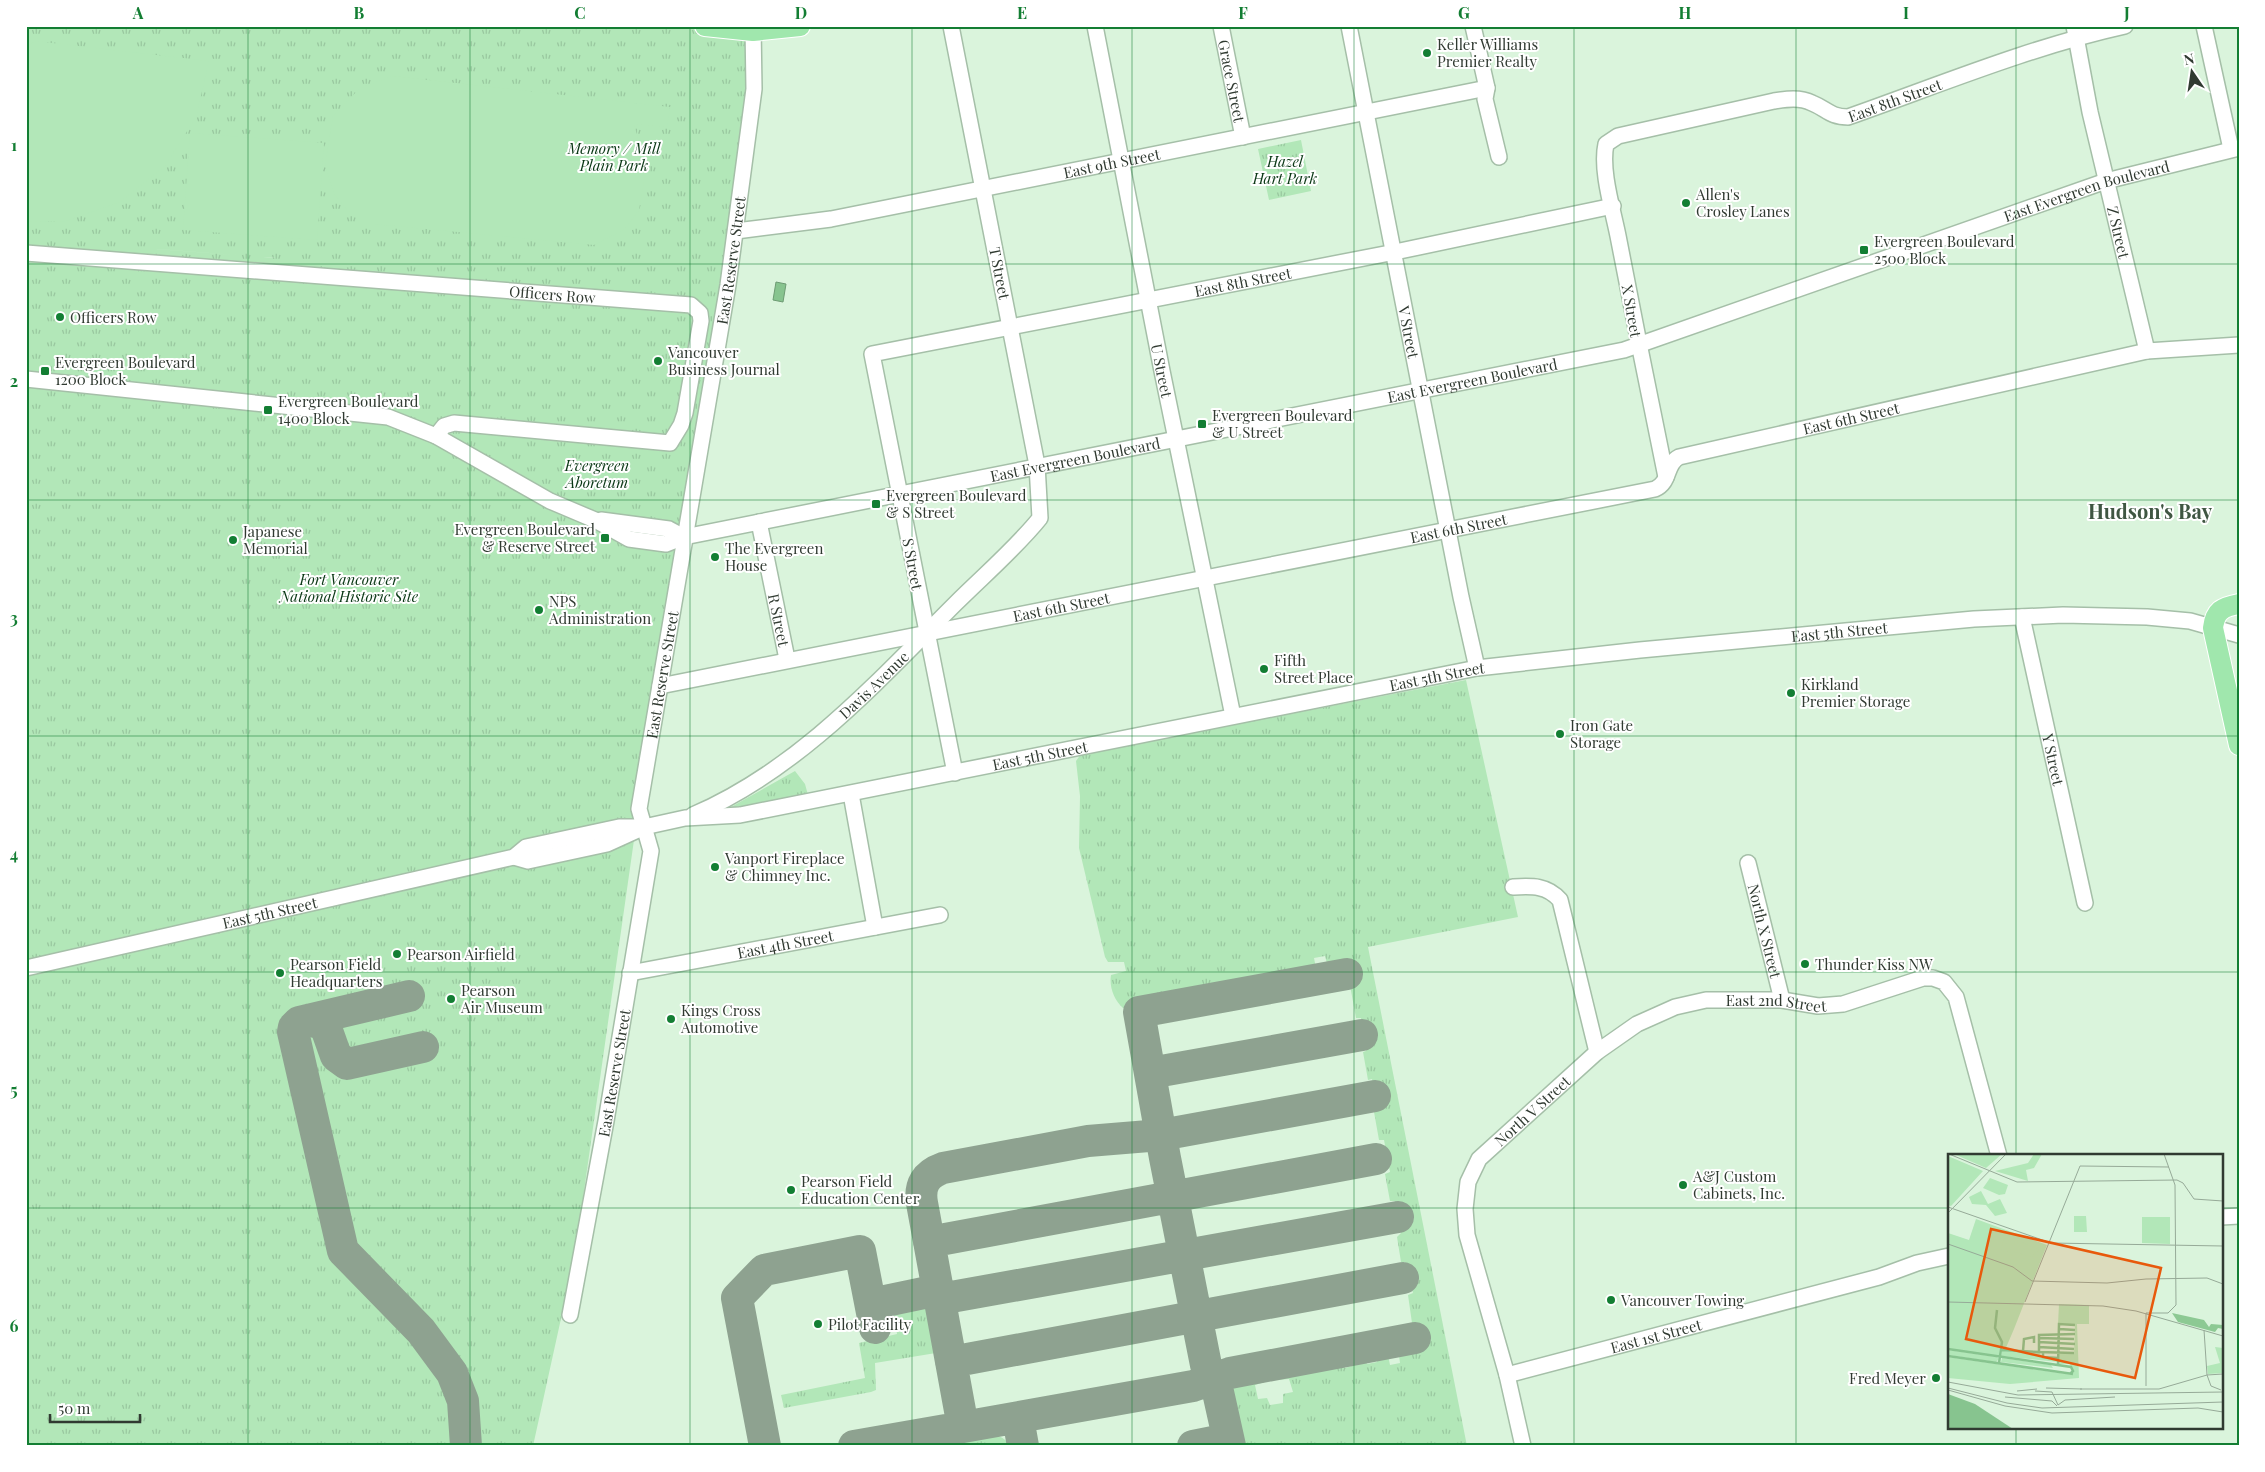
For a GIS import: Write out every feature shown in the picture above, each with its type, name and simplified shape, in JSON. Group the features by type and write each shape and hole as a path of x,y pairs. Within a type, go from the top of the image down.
{"main road":[{"path":"705,26 754,28 800,26"},
{"path":"2239,604 2220,610 2215,617 2214,628 2239,745"}],"street":[{"name":"T Street","path":"951,26 1037,465 1041,503 1038,520"},
{"name":"U Street","path":"1096,26 1176,438 1233,716"},
{"name":"Grace Street","path":"1221,26 1243,137"},
{"name":"V Street","path":"1349,26 1477,668"},
{"path":"1473,26 1487,88 1485,99 1499,157"},
{"name":"East 8th Street","path":"1606,144 1618,136 1795,98 1813,103 1835,117 1848,118 2075,32 2126,26"},
{"path":"2204,26 2235,149"},
{"name":"East Reserve Street","path":"570,1315 606,1121 651,851 638,809 725,306 754,89 754,28"},
{"name":"Z Street","path":"2075,32 2090,112 2146,351"},
{"name":"East 9th Street","path":"736,231 831,219 1487,88"},
{"name":"X Street","path":"1606,144 1604,156 1638,344 1667,478"},
{"name":"East Evergreen Boulevard","path":"26,379 388,417 436,436 550,501 595,520 629,539 666,544 684,537 1037,465 1600,355 1767,301 2106,181 2235,149"},
{"name":"East 8th Street","path":"872,354 1395,252 1613,206"},
{"name":"Officers Row","path":"26,253 691,305 700,313 701,321 686,413 670,443 454,423 444,426 436,436"},
{"name":"East 6th Street","path":"660,686 787,659 1655,489 1667,478 1670,463 1679,457 2146,351 2239,345"},
{"name":"S Street","path":"872,354 955,773"},
{"name":"Davis Avenue","path":"685,818 715,806 759,782 812,743 926,633 1038,520"},
{"name":"R Street","path":"759,522 787,659"},
{"name":"East 5th Street","path":"26,968 514,857 526,847 619,827 644,827 685,818 740,816 1477,668 1640,650 1908,625 2063,615 2190,621 2239,635"},
{"name":"Y Street","path":"2022,617 2085,903"},
{"path":"851,794 875,927"},
{"name":"North X Street","path":"1748,863 1782,1000"},
{"path":"1513,887 1544,888 1553,892 1560,900 1597,1052"},
{"name":"East 4th Street","path":"630,973 940,915"},
{"name":"East 2nd Street","path":"1597,1052 1637,1024 1675,1007 1706,1000 1782,1000 1818,1006 1843,1004 1923,978 1933,978 1944,982 1956,997 1998,1154"},
{"name":"North V Street","path":"1523,1446 1507,1375 1467,1235 1465,1210 1468,1182 1479,1159 1597,1052"},
{"path":"2222,1218 2239,1216"},
{"name":"East 1st Street","path":"1507,1375 1879,1277 1948,1256"}],"green space":[{"name":"Fort Vancouver National Historic Site","path":"26,26 703,26 743,35 754,51 754,89 634,840 582,1205 562,1314 533,1446 26,1446"},
{"path":"35,41 209,61 196,117 165,166 120,202 66,221 26,222 26,47"},
{"name":"Memory / Mill Plain Park","path":"393,76 670,107 667,127 634,124 646,168 639,210 625,229 594,245 374,224 348,211 335,195 325,165 333,116 360,88"},
{"path":"190,133 324,143 317,240 183,230"},
{"name":"Hazel Hart Park","path":"1301,140 1311,191 1269,200 1258,149"},
{"path":"1466,680 1518,917 1368,947 1467,1446 1241,1446 1229,1387 1234,1379 1262,1374 1265,1382 1255,1385 1258,1399 1267,1398 1270,1405 1283,1403 1283,1394 1293,1392 1289,1379 1277,1380 1279,1369 1341,1358 1345,1368 1355,1365 1353,1357 1364,1354 1367,1364 1377,1362 1377,1351 1387,1350 1390,1365 1400,1363 1398,1348 1417,1343 1415,1333 1408,1332 1406,1324 1412,1323 1408,1295 1413,1293 1405,1262 1401,1262 1397,1237 1401,1233 1395,1201 1390,1201 1385,1174 1390,1172 1384,1140 1379,1140 1374,1112 1378,1109 1372,1079 1368,1080 1363,1052 1366,1051 1361,1018 1356,1018 1347,969 1329,971 1325,956 1314,958 1317,973 1123,1008 1113,993 1111,975 1126,971 1124,962 1108,962 1105,957 1079,848 1080,796 1076,761 1081,754"},
{"path":"795,771 805,784 808,795 731,809 731,807"},
{"path":"919,1302 929,1310 936,1353 875,1363 876,1390 871,1392 784,1408 781,1395 865,1378 859,1343 897,1334 894,1314 897,1308"},
{"path":"978,1434 996,1435 1004,1439 1011,1446 909,1446"}],"shaded area":[{"path":"776,282 786,284 783,302 773,300"}],"taxiway":[{"path":"1230,1446 1218,1392 1206,1365 1165,1158 1139,1012 1347,974"},
{"path":"409,996 299,1022 294,1027 293,1032 343,1251 421,1331 452,1373 463,1401 466,1446"},
{"path":"309,1020 325,1025 336,1056 347,1064 423,1047"},
{"path":"1150,1073 1362,1035"},
{"path":"1375,1096 1161,1135 1088,1141 943,1168 928,1177 923,1186 921,1197 963,1427 1193,1386 1230,1373 1415,1338"},
{"path":"929,1242 1376,1159"},
{"path":"940,1299 1398,1217"},
{"path":"765,1446 737,1298 764,1270 860,1251 875,1328"},
{"path":"951,1362 1403,1278"},
{"path":"871,1304 938,1290"},
{"path":"1018,1418 1023,1446"},
{"path":"854,1446 963,1427"},
{"path":"1193,1446 1228,1439"}],"place":[{"name":"Keller Williams Premier Realty","path":"1427,53"},
{"name":"Allen's Crosley Lanes","path":"1686,203"},
{"name":"Evergreen Boulevard 2500 Block","path":"1864,250"},
{"name":"Officers Row","path":"60,317"},
{"name":"Vancouver Business Journal","path":"658,361"},
{"name":"Evergreen Boulevard 1200 Block","path":"45,371"},
{"name":"Evergreen Boulevard 1400 Block","path":"268,410"},
{"name":"Evergreen Boulevard & U Street","path":"1202,424"},
{"name":"Evergreen Boulevard & S Street","path":"876,504"},
{"name":"Evergreen Boulevard & Reserve Street","path":"605,538"},
{"name":"Japanese Memorial","path":"233,540"},
{"name":"The Evergreen House","path":"715,557"},
{"name":"NPS Administration","path":"539,610"},
{"name":"Fifth Street Place","path":"1264,669"},
{"name":"Kirkland Premier Storage","path":"1791,693"},
{"name":"Iron Gate Storage","path":"1560,734"},
{"name":"Vanport Fireplace & Chimney Inc.","path":"715,867"},
{"name":"Pearson Airfield","path":"397,954"},
{"name":"Thunder Kiss NW","path":"1805,964"},
{"name":"Pearson Field Headquarters","path":"280,973"},
{"name":"Pearson Air Museum","path":"451,999"},
{"name":"Kings Cross Automotive","path":"671,1019"},
{"name":"A&J Custom Cabinets, Inc.","path":"1683,1185"},
{"name":"Pearson Field Education Center","path":"791,1190"},
{"name":"Vancouver Towing","path":"1611,1300"},
{"name":"Pilot Facility","path":"818,1324"},
{"name":"Fred Meyer","path":"1936,1378"}],"district":[{"name":"Hudson's Bay","path":"2150,510"}],"park label":[{"name":"Evergreen Aboretum","path":"597,474"}]}
